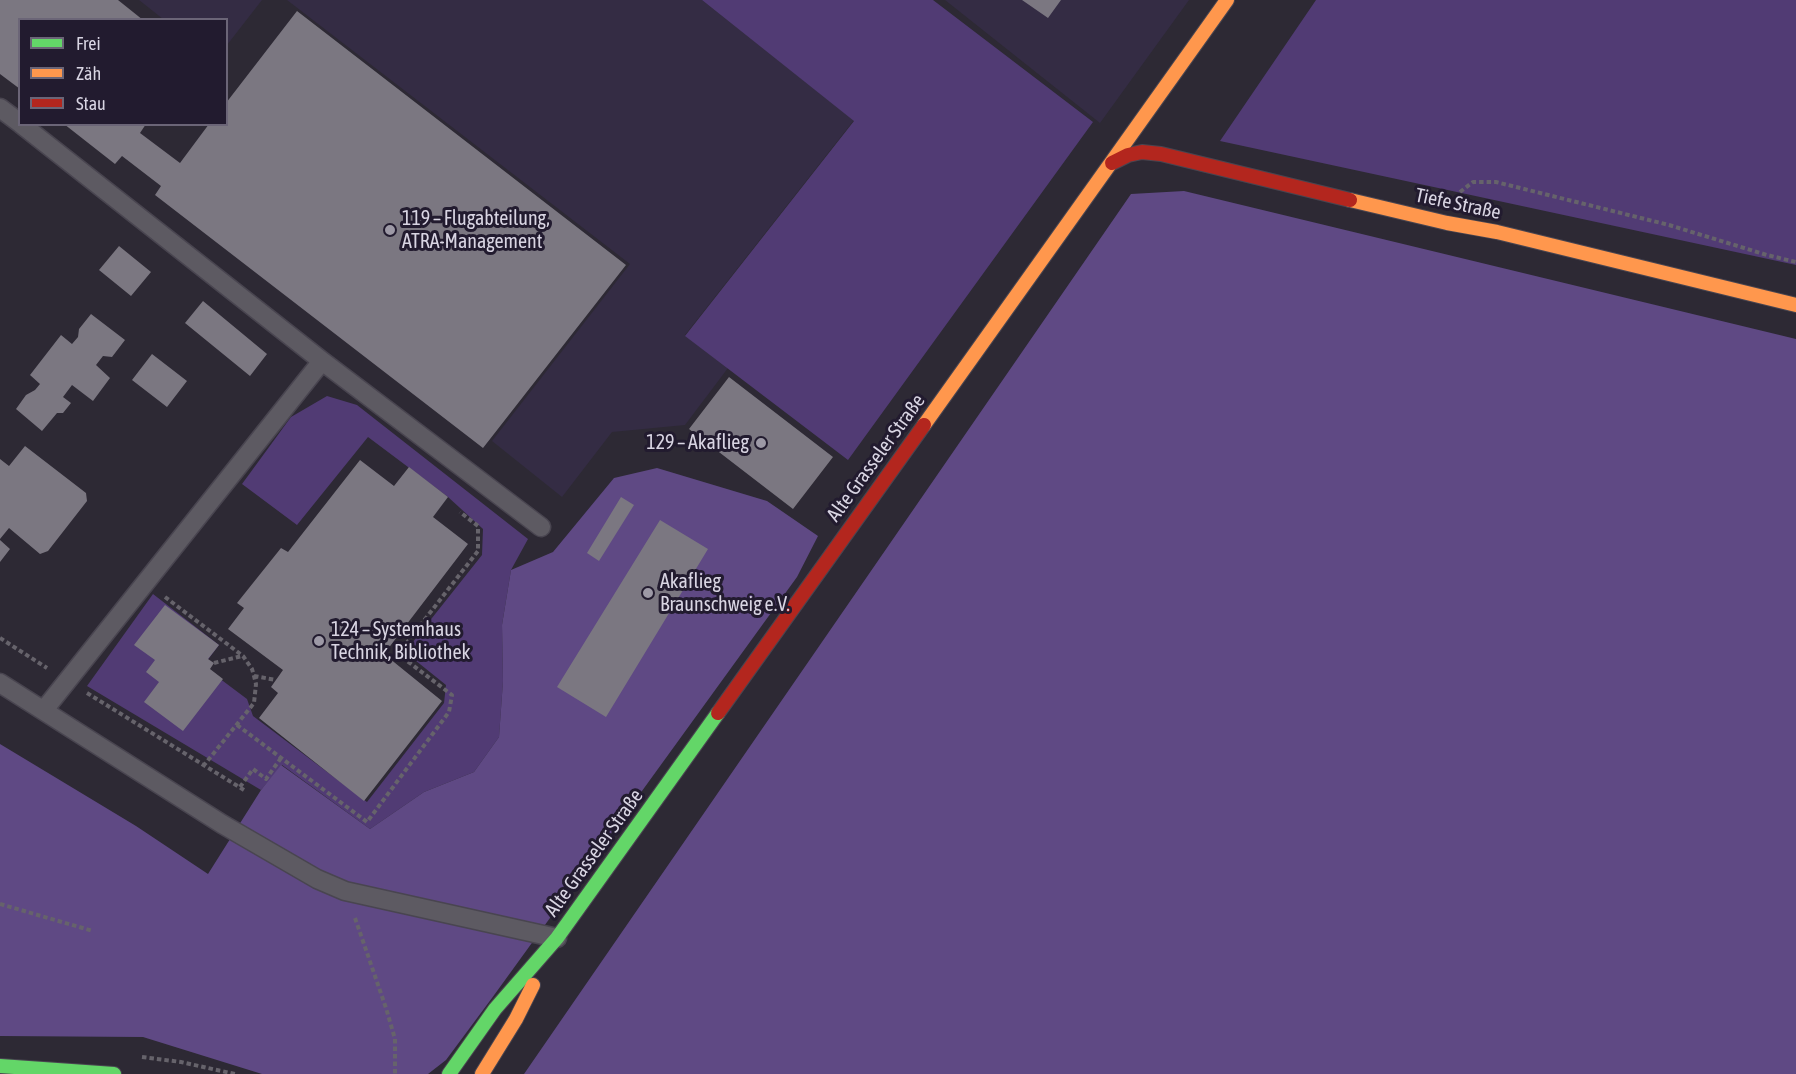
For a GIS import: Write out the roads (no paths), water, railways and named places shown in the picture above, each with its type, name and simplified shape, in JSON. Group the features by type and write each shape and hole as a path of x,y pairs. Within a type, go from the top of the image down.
{"main road":[{"name":"Alte Grasseler Straße","path":"449,1074 495,1009 557,938 1227,0"},
{"name":"Tiefe Straße","path":"1112,163 1128,155 1142,152 1161,154 1447,223 1497,232 1796,305"},
{"name":"Alte Grasseler Straße","path":"482,1074 516,1020 557,938"},
{"path":"0,1066 114,1074"}],"lane":[{"path":"0,108 18,122"},
{"path":"23,126 322,361 541,527"},
{"path":"44,710 322,361"},
{"path":"0,684 222,824 317,879 345,891 557,938"}],"place":[{"name":"119 – Flugabteilung, ATRA-Management","path":"390,230"},
{"name":"129 – Akaflieg","path":"761,443"},
{"name":"Akaflieg Braunschweig e.V.","path":"648,593"},
{"name":"124 – Systemhaus Technik, Bibliothek","path":"319,641"}]}
